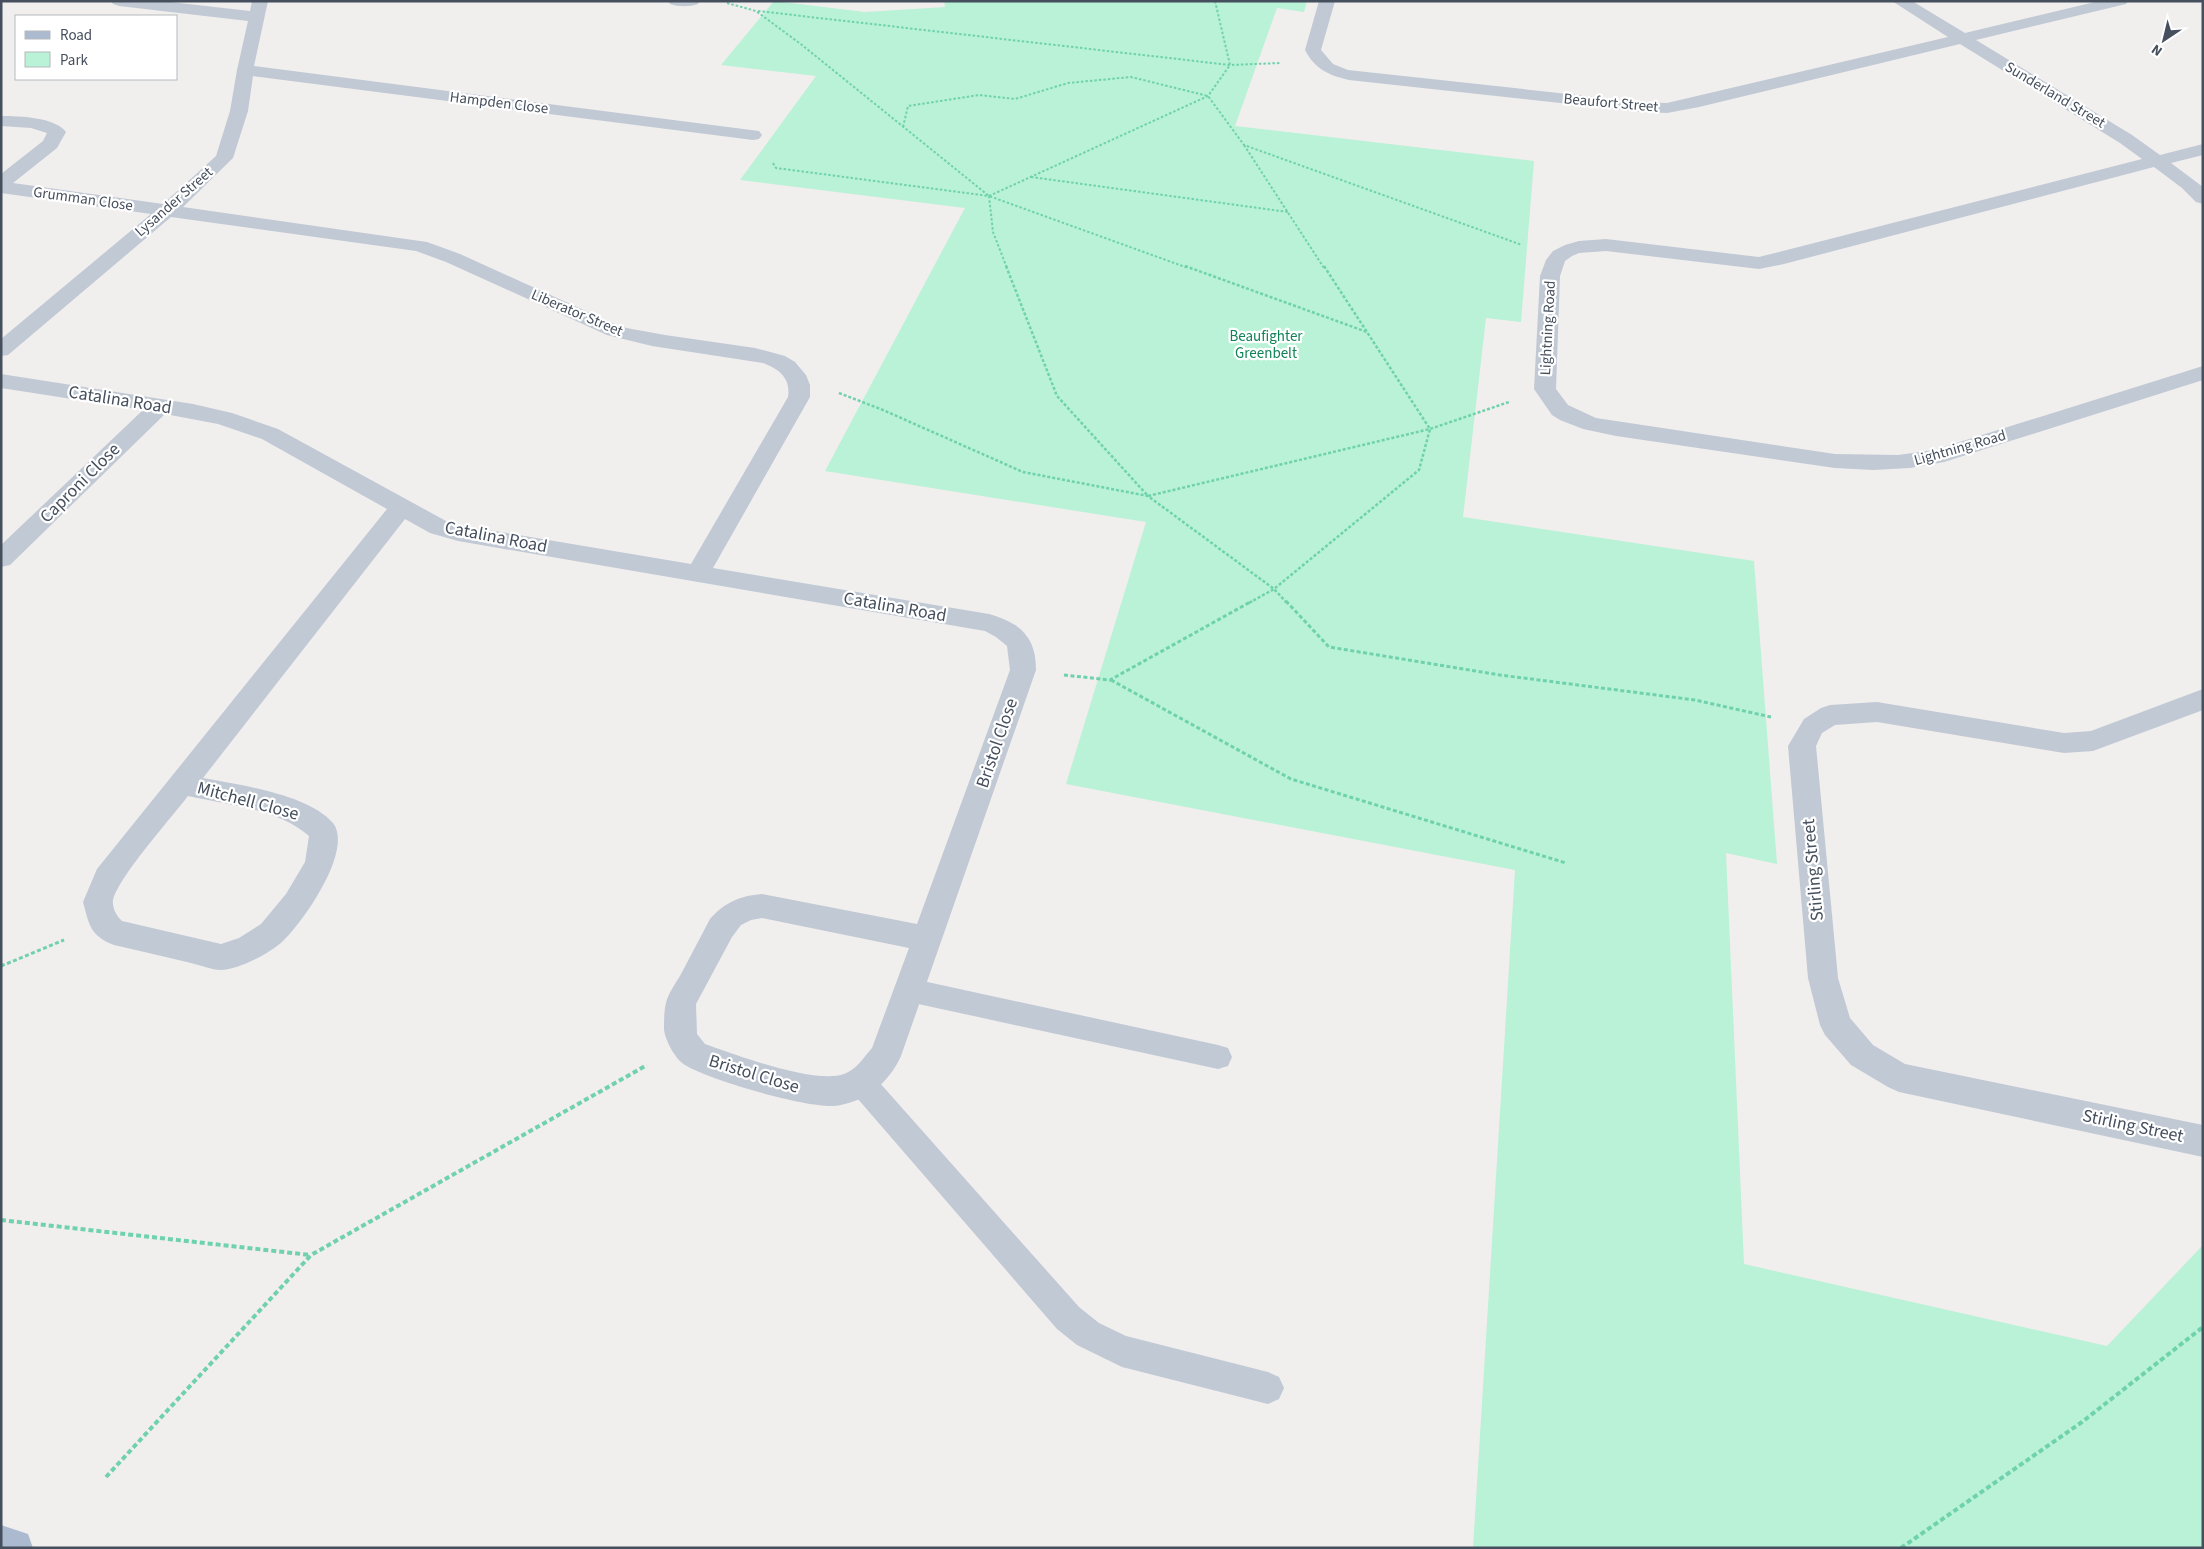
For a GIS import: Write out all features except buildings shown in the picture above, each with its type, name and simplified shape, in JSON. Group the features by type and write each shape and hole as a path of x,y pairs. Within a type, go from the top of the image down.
{"main road":[{"path":"1,1544 14,1548"}],"street":[{"path":"119,1 258,9"},
{"path":"676,1 692,1"},
{"path":"1319,62 1313,50 1327,1"},
{"name":"Sunderland Street","path":"1900,1 2126,139 2158,160 2189,184 2203,198"},
{"name":"Beaufort Street","path":"1319,62 1331,70 1349,75 1619,105 1667,108 1699,102 2120,1"},
{"name":"Lysander Street","path":"1,350 210,174 224,158 239,111 245,70 258,9"},
{"name":"Hampden Close","path":"245,70 753,135"},
{"name":"Grumman Close","path":"1,121 44,126 57,132 51,144 1,185"},
{"name":"Lightning Road","path":"2203,149 1777,260 1759,263 1606,245 1586,246 1570,250 1557,258 1550,276 1545,389 1560,410 1591,424 1616,430 1835,461 1871,464 1906,463 1936,457 2203,372"},
{"name":"Grumman Close","path":"1,185 165,211"},
{"name":"Liberator Street","path":"165,211 420,246 453,258 614,331 642,339 745,353 778,361 790,368 796,377"},
{"path":"698,573 800,397 802,387 796,377"},
{"name":"Catalina Road","path":"1,381 193,411 252,426 270,434 438,527 458,533 989,622 1012,633"},
{"name":"Caproni Close","path":"1,559 159,407"},
{"name":"Mitchell Close","path":"181,784 253,799 295,811 306,817 323,832 324,854 318,868 283,923 271,935 239,953 221,957 114,932 104,924 98,902 107,878 181,784 402,507"},
{"name":"Bristol Close","path":"685,1043 694,1054 710,1062 812,1092 846,1089 862,1082 875,1071 886,1056 1022,670 1024,660 1018,641 1012,633"},
{"path":"1813,726 1830,715 1877,712 2064,744 2079,743 2093,741 2203,699"},
{"name":"Stirling Street","path":"1813,726 1802,746 1823,978 1836,1025 1862,1055 1899,1077 2203,1141"},
{"path":"685,1043 680,1030 681,1003 721,928 732,916 746,908 762,906 927,939"}],"lane":[{"path":"909,990 1218,1057"},
{"path":"862,1082 1068,1318 1088,1334 1122,1351 1268,1388"}],"path":[{"path":"722,1 756,11 1230,64 1319,62"},
{"path":"989,196 1208,96 1230,64 1214,1"},
{"path":"756,11 989,196 993,232 1057,396 1148,496 1274,590 1329,647 1500,674 1695,700 1813,726"},
{"path":"903,127 908,106 979,95 1015,99 1068,83 1131,77 1208,96 1244,144 1430,429 1419,470 1274,590 1110,680"},
{"path":"753,135 776,168 989,196 1367,332"},
{"path":"1244,144 1557,258"},
{"path":"1030,177 1288,212"},
{"path":"796,377 883,410 1024,472 1148,496 1430,429 1545,389"},
{"path":"1022,670 1110,680 1291,780 1566,863"},
{"path":"1,966 104,924"},
{"path":"106,1477 310,1255 685,1043"},
{"path":"1,1220 310,1255"},
{"path":"1901,1548 2082,1422 2203,1327"}],"green space":[{"name":"Beaufighter Greenbelt","path":"774,1 865,12 945,7 944,1 1307,1 1304,12 1277,8 1235,126 1534,161 1521,322 1486,318 1463,517 1754,561 1777,864 1726,853 1744,1264 2107,1346 2203,1245 2203,1548 1473,1548 1515,870 1066,784 1146,522 825,471 965,208 740,180 816,76 721,65"}]}
